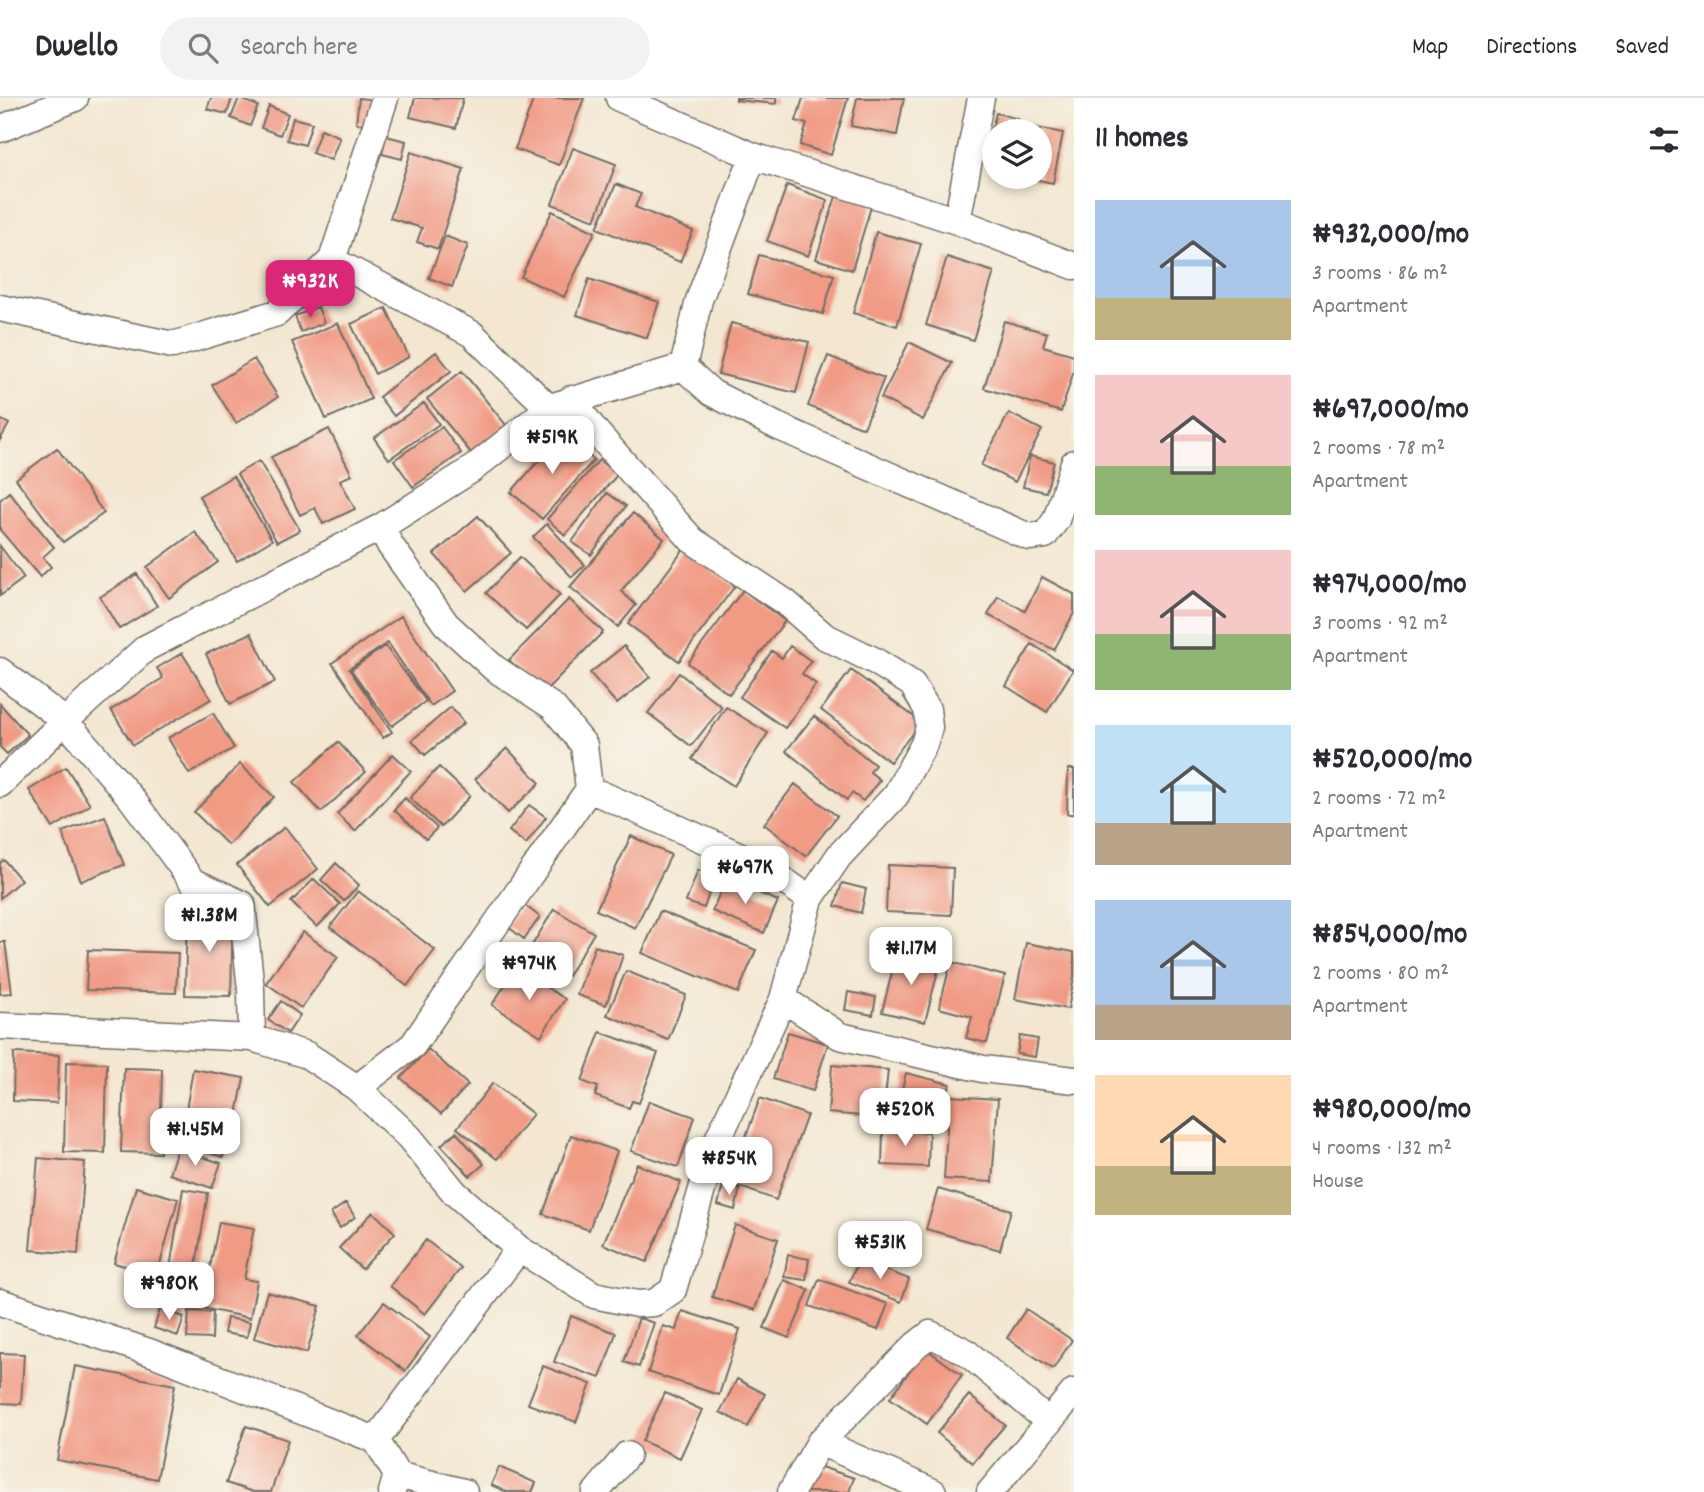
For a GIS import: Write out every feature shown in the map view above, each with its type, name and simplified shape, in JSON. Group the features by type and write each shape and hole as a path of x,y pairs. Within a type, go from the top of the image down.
{"street":[{"path":"0,129 75,98"},
{"path":"0,308 173,345 277,313 332,260 385,98"},
{"path":"619,98 753,156 957,221 1074,266"},
{"path":"957,221 981,98"},
{"path":"682,366 699,300 753,156"},
{"path":"0,1027 252,1038 307,1055 357,1088 409,1137 455,1193 519,1249 594,1295 637,1304 654,1303 673,1290 714,1148 783,999 810,899 839,856 896,795 924,744 929,727 927,709 912,684 875,661 824,636 785,602 692,540 596,432 472,334 332,260"},
{"path":"0,784 65,721 146,649 381,527 471,470 560,403 682,366"},
{"path":"682,366 712,393 777,426 1029,537 1045,536 1056,520 1074,463"},
{"path":"357,1088 413,1045 589,789 584,745 553,707 494,668 446,624 390,545 381,527"},
{"path":"0,671 65,721 131,798 192,881 243,904 251,990 252,1038"},
{"path":"589,789 761,865 810,899"},
{"path":"783,999 840,1036 983,1069 1074,1080"},
{"path":"376,1440 519,1249"},
{"path":"0,1302 152,1353 376,1440 394,1484 464,1492"},
{"path":"791,1492 820,1442 930,1334 966,1352 1049,1422"},
{"path":"990,1492 1074,1392"},
{"path":"820,1442 933,1492"},
{"path":"596,1492 627,1455"}],"building":[{"path":"211,98 232,98 227,114 207,109"},
{"path":"239,98 258,106 250,126 231,118"},
{"path":"359,98 375,100 371,125 356,123"},
{"path":"415,98 463,98 456,128 410,117"},
{"path":"534,98 584,98 559,165 515,149"},
{"path":"776,98 776,104 736,100"},
{"path":"803,98 848,98 831,155 800,145 807,124 796,121"},
{"path":"857,98 904,98 897,135 851,126"},
{"path":"269,106 288,114 280,135 261,128"},
{"path":"996,113 1018,119 994,119"},
{"path":"293,118 312,123 305,145 287,140"},
{"path":"321,129 340,137 331,160 312,153"},
{"path":"1052,131 1063,133 1052,183"},
{"path":"386,136 406,141 402,159 382,154"},
{"path":"573,148 616,164 595,220 552,204"},
{"path":"411,152 464,169 438,249 417,242 422,228 390,218"},
{"path":"616,184 641,194 635,207 693,231 680,262 597,228"},
{"path":"787,185 828,200 808,256 767,241"},
{"path":"838,190 873,200 852,270 816,259"},
{"path":"552,211 595,232 564,297 521,277"},
{"path":"876,232 921,244 897,326 853,313"},
{"path":"445,236 468,245 452,287 429,278"},
{"path":"759,255 834,275 823,314 748,294"},
{"path":"947,257 994,272 973,340 926,325"},
{"path":"589,279 659,302 647,338 577,315"},
{"path":"318,307 324,323 301,332 295,316"},
{"path":"386,308 409,357 375,374 351,324"},
{"path":"1004,321 1047,333 1043,346 1074,355 1074,370 1061,412 984,388"},
{"path":"338,323 371,399 326,419 292,342"},
{"path":"731,323 809,342 796,393 718,374"},
{"path":"909,342 952,363 923,420 881,398"},
{"path":"436,352 451,371 394,416 379,397"},
{"path":"828,356 884,378 864,428 808,406"},
{"path":"254,359 278,397 236,423 212,385"},
{"path":"462,371 506,425 471,453 427,399"},
{"path":"424,403 439,424 389,459 374,438"},
{"path":"1009,413 1042,430 1015,482 981,465"},
{"path":"0,419 9,424 0,440"},
{"path":"442,427 461,453 413,487 394,460"},
{"path":"329,429 352,475 340,480 355,509 323,524 315,508 300,515 271,457"},
{"path":"563,433 594,460 542,519 511,492"},
{"path":"57,448 104,513 63,542 16,479"},
{"path":"1030,456 1054,462 1046,492 1023,487"},
{"path":"599,460 617,475 565,535 547,519"},
{"path":"259,461 300,530 277,542 237,474"},
{"path":"233,476 272,540 237,561 199,496"},
{"path":"9,492 54,547 43,557 51,567 40,577 0,530 0,500"},
{"path":"607,493 626,506 591,555 572,542"},
{"path":"633,513 664,539 621,591 636,605 618,627 570,587"},
{"path":"478,516 511,553 467,591 434,554"},
{"path":"547,524 585,565 572,577 533,537"},
{"path":"195,532 218,562 169,598 147,567"},
{"path":"0,546 24,578 0,596"},
{"path":"684,549 735,586 679,661 628,624"},
{"path":"520,557 560,595 526,630 486,593"},
{"path":"137,574 157,606 119,629 100,597"},
{"path":"1042,577 1074,594 1074,613 1054,650 988,615 998,596 1025,611"},
{"path":"743,590 785,621 729,694 688,663"},
{"path":"569,599 603,632 543,693 509,660"},
{"path":"401,616 452,691 431,706 388,643 349,669 392,732 383,738 332,663"},
{"path":"251,633 275,682 230,704 206,654"},
{"path":"1032,644 1073,670 1047,712 1006,686"},
{"path":"385,646 426,701 392,726 351,670"},
{"path":"624,646 650,677 617,704 590,673"},
{"path":"790,646 811,661 802,674 816,684 785,728 740,697 772,651 782,658"},
{"path":"182,653 211,699 133,745 111,710 163,678 157,668"},
{"path":"851,670 921,722 890,762 821,710"},
{"path":"679,673 722,707 691,746 648,713"},
{"path":"0,704 28,735 7,754 0,747"},
{"path":"451,707 464,723 425,755 412,740"},
{"path":"726,707 768,733 734,786 692,759"},
{"path":"213,713 234,748 189,774 168,738"},
{"path":"814,716 875,765 870,772 880,780 863,801 852,793 847,800 786,751"},
{"path":"338,742 366,772 321,812 294,782"},
{"path":"507,748 540,783 508,813 475,779"},
{"path":"393,754 411,771 355,831 337,814"},
{"path":"240,764 274,797 228,845 194,812"},
{"path":"66,767 90,805 53,828 29,790"},
{"path":"439,767 470,796 441,827 410,798"},
{"path":"1068,769 1074,769 1074,814 1067,814"},
{"path":"795,784 837,816 806,856 764,824"},
{"path":"405,798 437,828 426,839 394,810"},
{"path":"529,805 546,817 526,844 509,831"},
{"path":"105,816 124,865 81,881 62,832"},
{"path":"285,827 318,869 270,907 237,865"},
{"path":"631,836 671,855 635,928 596,910"},
{"path":"4,860 21,880 0,898 0,863"},
{"path":"336,863 359,885 344,901 321,880"},
{"path":"888,865 953,868 951,915 886,912"},
{"path":"698,870 715,876 704,908 686,902"},
{"path":"314,879 340,904 317,927 291,902"},
{"path":"726,879 778,901 764,933 712,911"},
{"path":"842,883 866,889 861,913 835,906"},
{"path":"358,891 435,950 407,986 330,927"},
{"path":"523,904 540,917 524,939 507,926"},
{"path":"554,909 594,933 568,976 528,952"},
{"path":"187,911 233,912 231,996 185,995"},
{"path":"660,911 756,950 738,993 642,953"},
{"path":"303,932 338,957 301,1008 266,983"},
{"path":"0,942 5,942 12,993 0,994"},
{"path":"1026,943 1074,952 1074,978 1068,1009 1015,999"},
{"path":"595,946 623,955 606,1005 577,995"},
{"path":"88,950 178,953 176,993 86,990"},
{"path":"897,952 940,963 925,1022 882,1012"},
{"path":"951,962 1005,976 987,1043 966,1038 972,1017 939,1008"},
{"path":"516,968 565,999 541,1036 492,1005"},
{"path":"626,971 686,995 668,1040 607,1015"},
{"path":"848,992 876,997 873,1015 845,1010"},
{"path":"281,1001 300,1015 288,1033 268,1020"},
{"path":"600,1032 658,1053 639,1103 632,1101 629,1108 595,1096 598,1087 582,1081"},
{"path":"788,1032 828,1044 813,1091 773,1079"},
{"path":"1020,1036 1038,1039 1035,1057 1017,1054"},
{"path":"428,1049 468,1085 441,1114 401,1078"},
{"path":"14,1053 59,1055 57,1103 13,1101"},
{"path":"66,1062 107,1063 105,1153 64,1152"},
{"path":"832,1065 888,1070 883,1118 828,1113"},
{"path":"124,1068 162,1069 160,1153 121,1152"},
{"path":"193,1069 244,1078 235,1125 185,1116"},
{"path":"906,1073 950,1084 939,1128 895,1118"},
{"path":"493,1083 533,1114 497,1159 457,1128"},
{"path":"949,1096 998,1099 992,1182 944,1179"},
{"path":"760,1098 807,1115 776,1200 729,1183"},
{"path":"649,1101 695,1117 678,1167 631,1151"},
{"path":"176,1120 230,1134 223,1157 170,1142"},
{"path":"883,1130 929,1132 928,1167 882,1165"},
{"path":"456,1132 484,1164 470,1176 441,1145"},
{"path":"571,1135 617,1151 589,1230 543,1214"},
{"path":"177,1149 221,1163 212,1188 169,1174"},
{"path":"38,1158 85,1162 78,1254 30,1250"},
{"path":"637,1164 681,1182 647,1262 603,1244"},
{"path":"723,1185 740,1189 735,1210 718,1205"},
{"path":"136,1187 178,1199 157,1275 114,1263"},
{"path":"183,1189 208,1193 191,1296 166,1292"},
{"path":"938,1189 1011,1210 1000,1250 926,1229"},
{"path":"346,1203 355,1217 340,1228 331,1213"},
{"path":"373,1212 395,1233 362,1269 339,1248"},
{"path":"219,1222 254,1228 244,1279 257,1281 250,1318 202,1308"},
{"path":"735,1225 778,1239 755,1310 712,1297"},
{"path":"426,1240 461,1268 425,1314 390,1286"},
{"path":"788,1255 809,1259 806,1280 784,1277"},
{"path":"859,1260 909,1279 901,1302 849,1282"},
{"path":"819,1279 888,1304 878,1330 809,1306"},
{"path":"784,1280 809,1290 789,1338 764,1328"},
{"path":"267,1292 320,1306 307,1353 254,1338"},
{"path":"384,1302 430,1337 405,1371 358,1335"},
{"path":"160,1309 184,1317 178,1336 154,1328"},
{"path":"1026,1309 1072,1340 1053,1369 1007,1338"},
{"path":"189,1311 213,1312 212,1339 187,1338"},
{"path":"682,1311 740,1329 719,1395 648,1372 663,1326 676,1330"},
{"path":"571,1316 616,1333 600,1378 554,1362"},
{"path":"227,1318 250,1322 247,1337 224,1333"},
{"path":"639,1318 654,1323 639,1367 624,1362"},
{"path":"926,1349 962,1375 927,1424 890,1398"},
{"path":"0,1353 24,1354 21,1404 0,1403"},
{"path":"75,1366 175,1385 157,1479 57,1460"},
{"path":"543,1366 591,1384 576,1422 528,1404"},
{"path":"737,1379 765,1394 748,1427 720,1412"},
{"path":"665,1393 702,1410 680,1458 642,1441"},
{"path":"969,1395 1005,1425 973,1463 937,1433"},
{"path":"246,1426 288,1440 271,1492 253,1492 226,1483"},
{"path":"812,1464 854,1478 849,1492 802,1492"},
{"path":"499,1467 536,1483 532,1492 507,1492 491,1485"}]}
